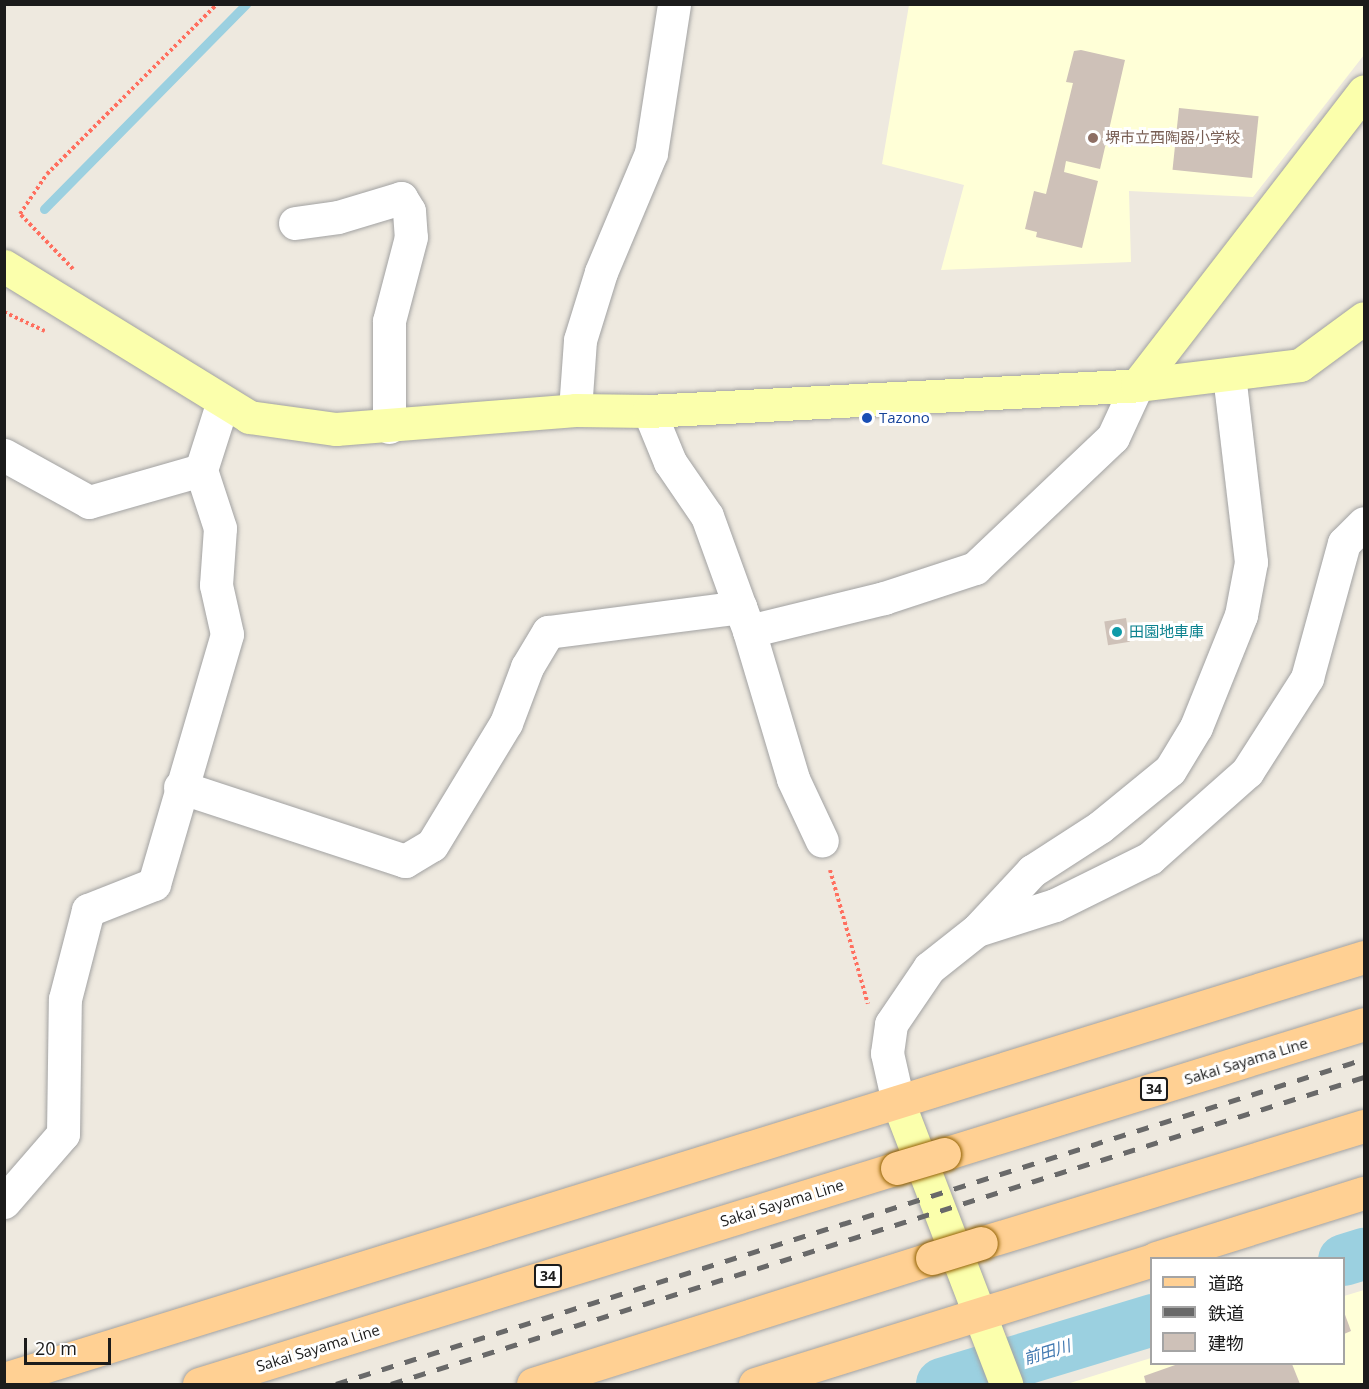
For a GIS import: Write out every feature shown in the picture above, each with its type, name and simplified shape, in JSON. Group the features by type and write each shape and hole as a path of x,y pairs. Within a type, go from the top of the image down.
{"main road":[{"path":"4,1379 1365,957"},
{"name":"Sakai Sayama Line","path":"200,1384 1365,1024"},
{"path":"533,1384 932,1258 1365,1126"},
{"path":"1159,1257 1365,1193"},
{"path":"755,1384 1150,1261"}],"street":[{"path":"575,410 580,340 601,272 651,153 674,4"},
{"path":"180,787 405,861 432,845 506,723 527,667 548,632 744,619 884,598 975,568 1113,437 1137,385 1365,91"},
{"path":"295,223 339,218 400,198 409,211 411,237 389,321 389,427"},
{"path":"4,266 222,404 249,417 290,426 389,427 575,410 648,411 1137,385 1299,365 1365,318"},
{"path":"1006,1384 898,1102 887,1053 891,1024 929,968 977,930 1032,871 1100,827 1170,770 1196,727 1241,615 1251,562 1229,374"},
{"path":"4,1202 63,1134 65,999 88,910 154,884 180,787 227,634 216,585 220,528 201,470 222,404"},
{"path":"648,411 670,462 707,516 744,619 793,779 822,841"},
{"path":"4,455 89,502 201,470"},
{"path":"977,930 1108,883 1150,858 1247,772 1307,678 1344,543 1365,523"}],"path":[{"path":"76,313 87,284 20,214 47,174 217,4"},
{"path":"822,841 865,1001 891,1024"}],"shaded area":[{"name":"堺市立西陶器小学校","path":"909,5 1364,5 1364,55 1253,197 1129,191 1131,262 941,270 964,185 882,164"},
{"path":"1364,1290 1364,1384 1067,1384 1150,1358 1150,1365 1345,1365 1345,1296"}],"building":[{"path":"1081,50 1125,60 1100,169 1066,161 1064,172 1098,181 1082,248 1036,237 1037,232 1025,229 1034,191 1046,194 1073,83 1066,82 1074,51"},
{"path":"1179,108 1259,116 1252,178 1173,170"},
{"name":"田園地車庫","path":"1126,618 1130,642 1108,645 1104,621"},
{"path":"1345,1315 1351,1331 1345,1334"},
{"path":"1175,1365 1292,1365 1300,1384 1146,1384 1144,1376"}],"waterway":[{"path":"44,209 246,4"},
{"name":"前田川","path":"1345,1260 1364,1254"},
{"name":"前田川","path":"942,1384 1150,1321"}],"railway":[{"path":"336,1384 1364,1059"},
{"path":"391,1384 1364,1077"}],"place":[{"name":"堺市立西陶器小学校","path":"1093,138"},
{"name":"Tazono","path":"867,418"},
{"name":"田園地車庫","path":"1117,632"}]}
